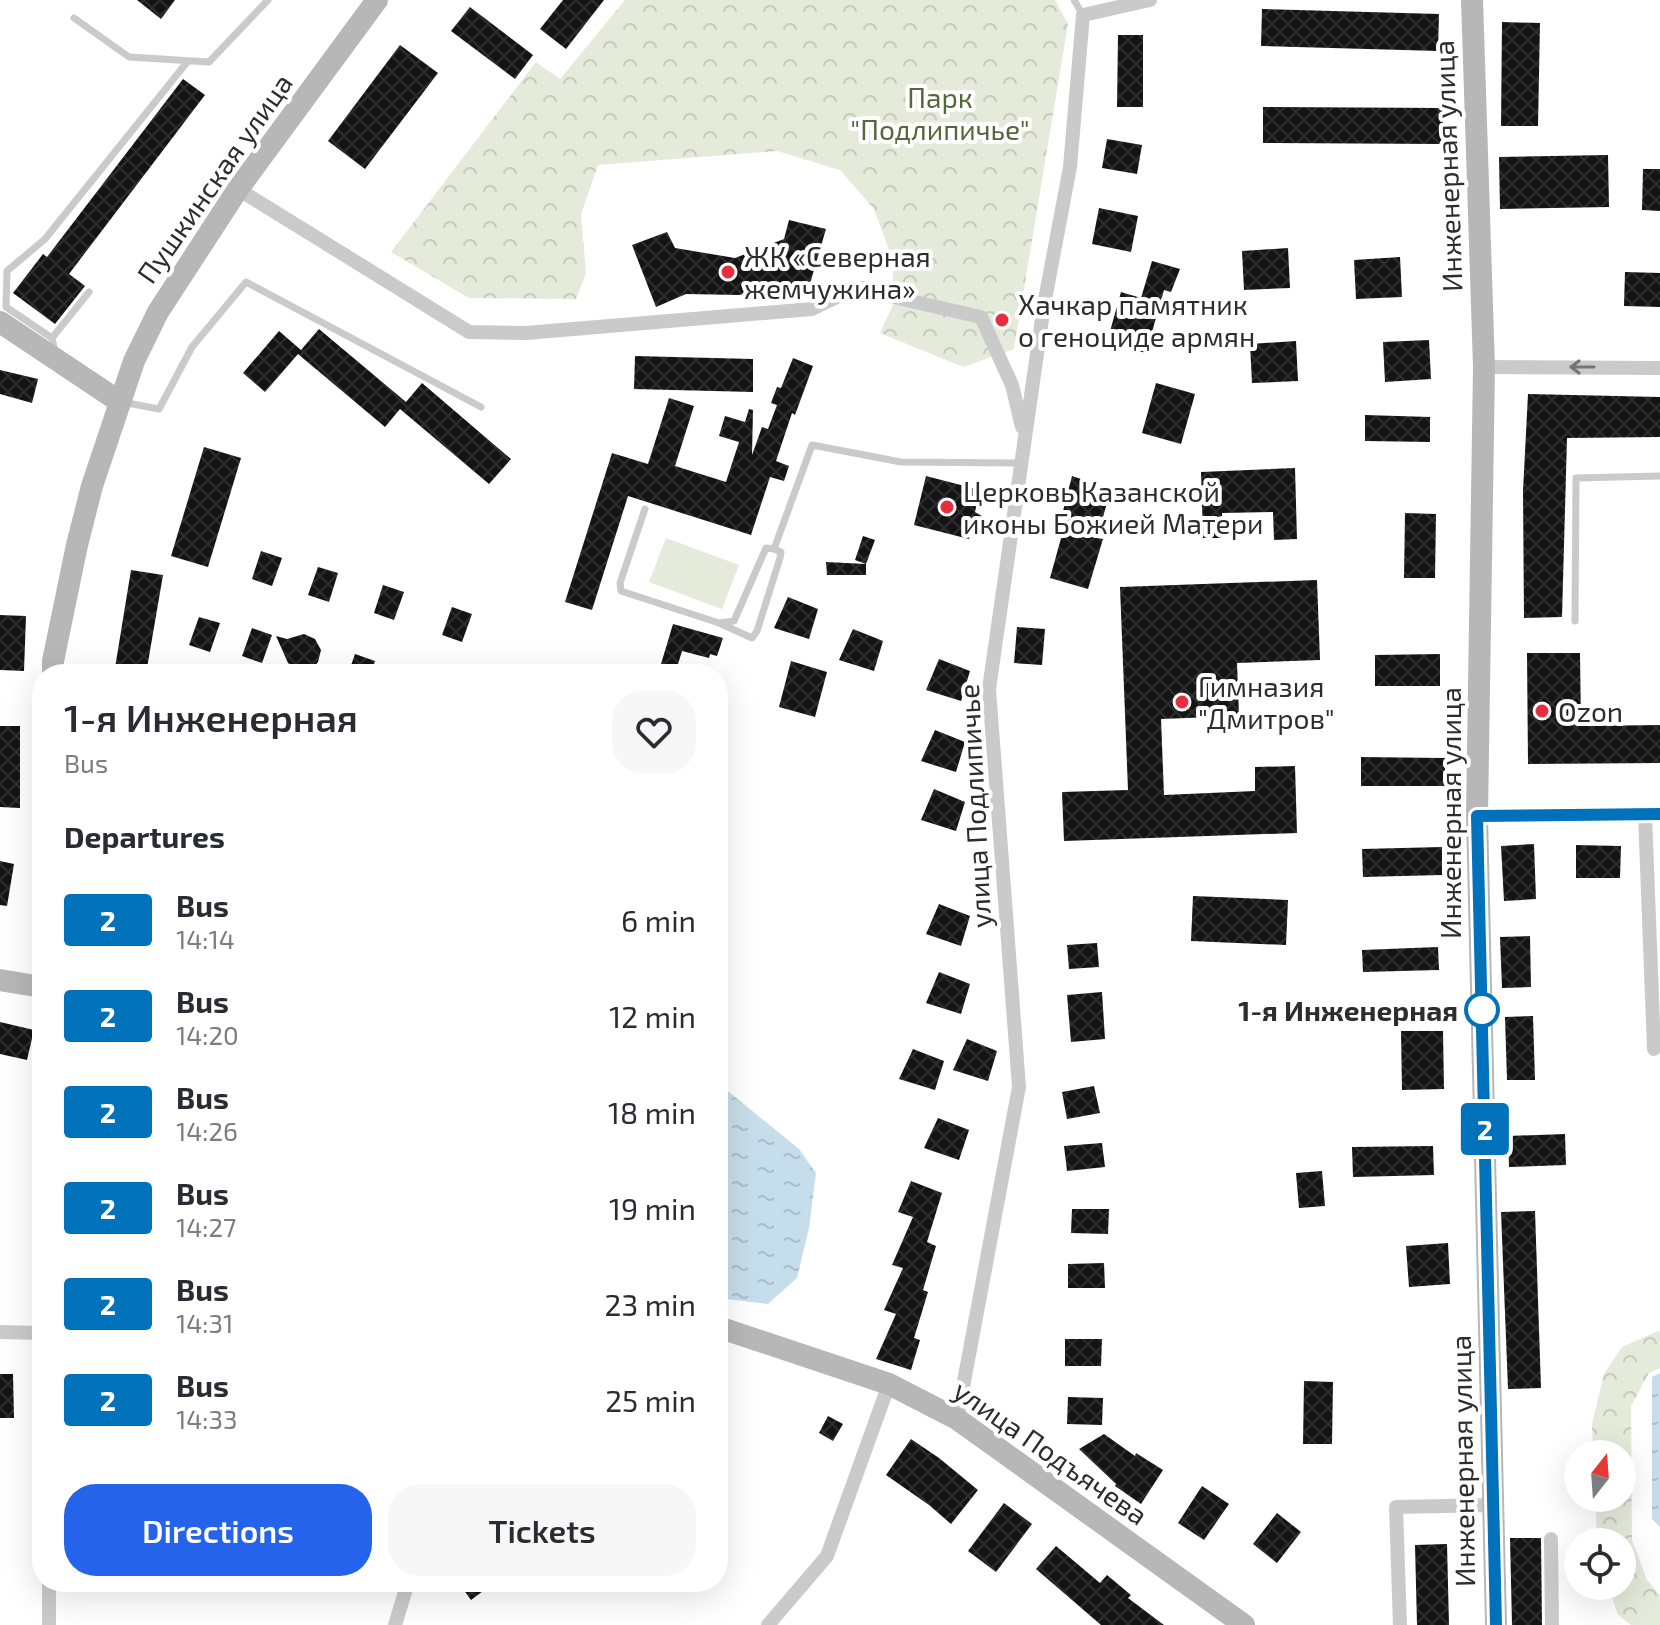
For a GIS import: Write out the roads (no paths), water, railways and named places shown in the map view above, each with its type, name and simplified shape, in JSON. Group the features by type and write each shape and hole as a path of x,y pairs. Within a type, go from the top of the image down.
{"street":[{"name":"Пушкинская улица","path":"53,664 92,486 134,361 158,312 238,189 377,0"},
{"path":"1083,15 1150,0"},
{"name":"Инженерная улица","path":"1472,0 1484,367 1477,816 1496,1625"},
{"name":"улица Подлипичье","path":"957,1419 1019,1087 989,689 1044,305 1070,167 1083,15"},
{"path":"238,189 469,332 526,333 812,309 847,292 864,288 981,317 1012,385 1025,436"},
{"path":"0,322 54,350 120,402"},
{"path":"1484,367 1660,368"},
{"path":"1477,816 1653,814 1654,1049"},
{"path":"0,980 32,985"},
{"name":"улица Подъячева","path":"728,1330 889,1384 957,1419 1244,1625"},
{"path":"0,1332 32,1333"},
{"path":"768,1625 827,1556 889,1384"},
{"path":"1400,1625 1396,1507 1493,1505"},
{"path":"1551,1539 1552,1625"},
{"path":"49,1592 49,1625"},
{"path":"395,1625 405,1592"}],"lane":[{"path":"74,18 129,57 209,62 268,0"},
{"path":"1074,0 1083,15"},
{"path":"89,292 54,350 6,307 7,271 45,239 188,61"},
{"path":"120,402 159,409 192,347 246,282 481,407"},
{"path":"774,549 814,445 901,462 1021,463"},
{"path":"1575,621 1576,478 1660,476"},
{"path":"645,509 620,583 621,591 719,623 752,638 757,631 781,552 766,548 734,621 719,623"}],"water":[{"path":"728,1091 799,1149 816,1173 809,1228 797,1278 768,1304 728,1299"},
{"path":"1660,1373 1660,1527 1652,1519 1652,1377"}],"place":[{"name":"ЖК «Северная жемчужина»","path":"728,272"},
{"name":"Хачкар памятник о геноциде армян","path":"1002,320"},
{"name":"Церковь Казанской иконы Божией Матери","path":"947,507"},
{"name":"Гимназия \"Дмитров\"","path":"1182,702"},
{"name":"Ozon","path":"1542,711"},
{"name":"1-я Инженерная","path":"1482,1010"}],"park label":[{"name":"Парк \"Подлипичье\"","path":"940,113"}]}
